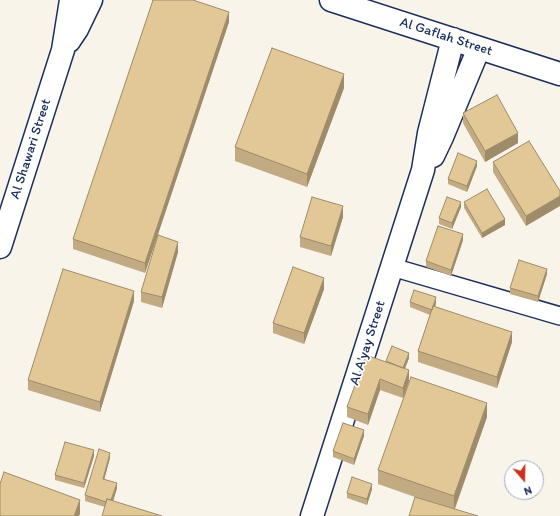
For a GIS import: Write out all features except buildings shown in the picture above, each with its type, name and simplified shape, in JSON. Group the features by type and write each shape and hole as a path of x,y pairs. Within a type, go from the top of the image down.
{"street":[{"name":"Al Shawari Street","path":"0,247 63,50 71,0"},
{"name":"Al Shawari Street","path":"63,50 77,29 91,0"},
{"name":"Al Gaflah Street","path":"331,0 560,74"},
{"name":"Al A'yay Street","path":"312,516 423,170 429,133 453,39"},
{"name":"Al A'yay Street","path":"423,170 437,149 479,48"}],"lane":[{"path":"392,267 560,316"}]}
